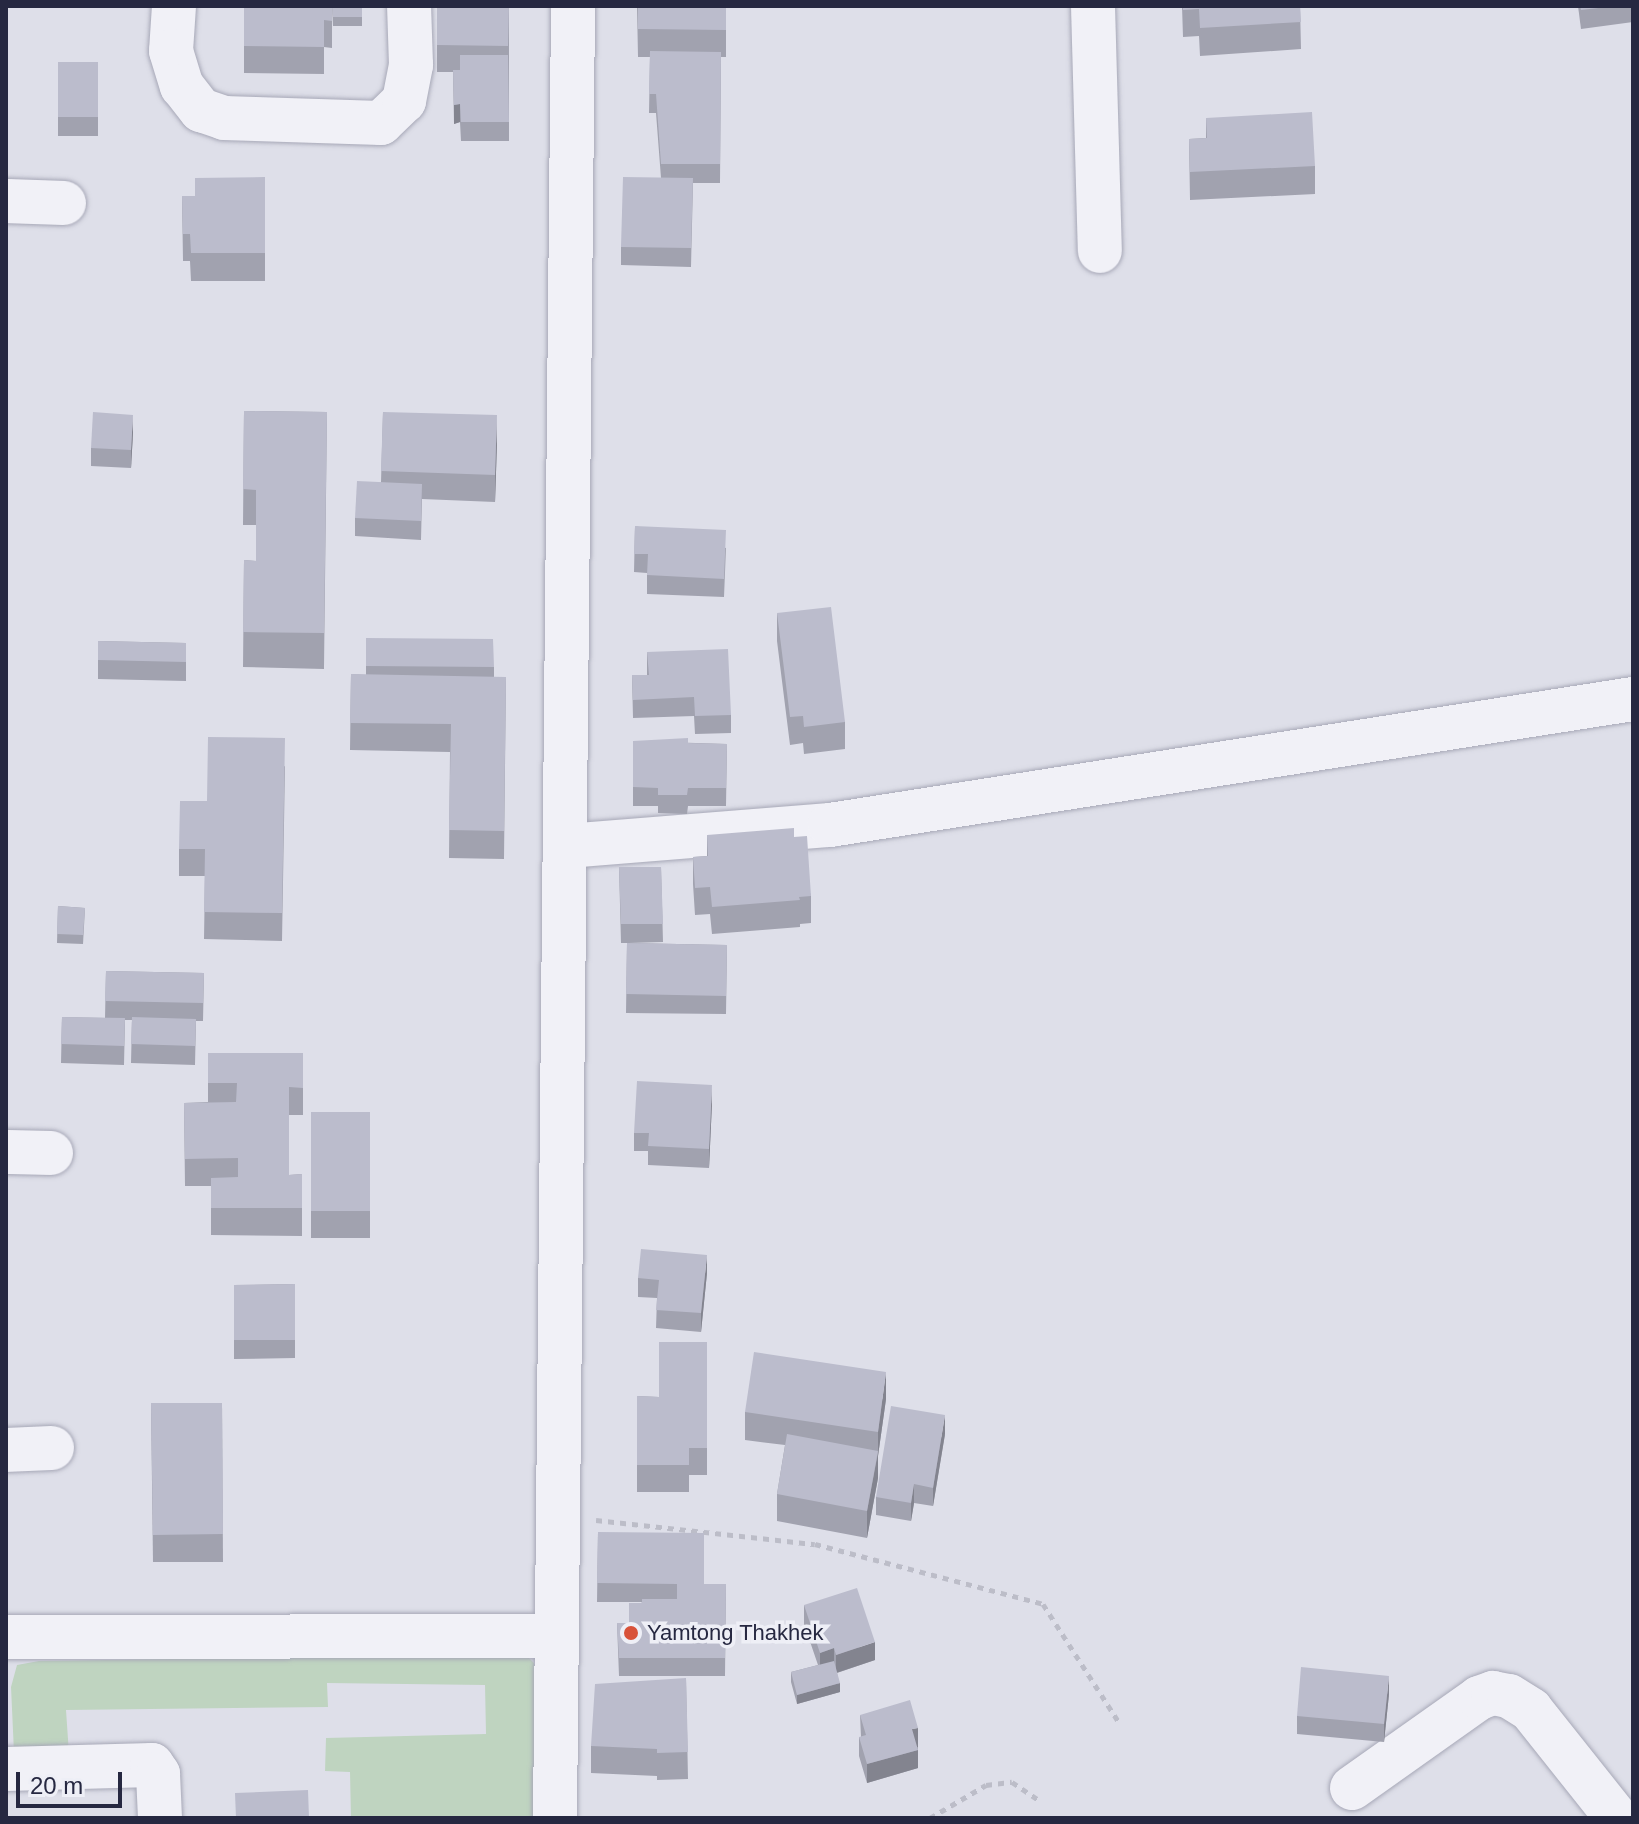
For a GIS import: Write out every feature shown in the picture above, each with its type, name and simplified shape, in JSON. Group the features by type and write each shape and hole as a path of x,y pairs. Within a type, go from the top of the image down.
{"street":[{"path":"174,6 171,51 182,86 201,110 224,118 381,123 404,101 411,65 409,6"},
{"path":"555,1818 573,6"},
{"path":"1093,6 1100,251"},
{"path":"6,201 64,203"},
{"path":"567,846 830,825 1633,699"},
{"path":"6,1152 51,1153"},
{"path":"6,1450 52,1448"},
{"path":"6,1637 557,1636"},
{"path":"1352,1788 1479,1698 1493,1693 1509,1696 1531,1710 1617,1818"},
{"path":"6,1769 152,1765 158,1774 160,1818"}],"path":[{"path":"560,1516 815,1544 1043,1604 1120,1724"},
{"path":"930,1818 986,1785 1012,1782 1039,1800"}],"green space":[{"path":"525,1654 534,1663 540,1818 351,1818 350,1772 325,1771 326,1738 486,1734 485,1685 327,1683 328,1707 66,1710 69,1754 14,1753 11,1687 17,1665 39,1661"}],"building":[{"path":"244,6 332,6 332,21 324,20 324,47 244,46"},
{"path":"332,6 362,6 362,17 333,17"},
{"path":"437,6 509,6 508,46 437,45"},
{"path":"638,6 726,6 726,30 638,29"},
{"path":"1183,6 1300,6 1301,22 1200,28 1199,9 1183,10"},
{"path":"1580,6 1616,6 1581,10"},
{"path":"650,51 721,52 720,164 661,164 656,94 649,94"},
{"path":"460,55 508,55 509,122 461,122 460,104 454,105 453,70 460,70"},
{"path":"58,62 98,62 98,117 58,117"},
{"path":"1312,112 1315,166 1190,172 1189,139 1207,138 1206,118"},
{"path":"265,177 265,253 191,253 190,234 183,234 182,196 195,196 195,178"},
{"path":"623,177 693,178 691,248 621,247"},
{"path":"244,411 327,412 324,633 243,632 244,560 256,561 256,490 243,489"},
{"path":"93,412 133,415 131,450 91,448"},
{"path":"383,412 497,415 495,475 381,471"},
{"path":"357,481 422,484 421,521 355,518"},
{"path":"635,526 726,530 724,579 647,575 648,554 634,554"},
{"path":"831,607 845,722 804,727 803,716 790,717 777,613"},
{"path":"366,638 493,639 494,667 366,666"},
{"path":"98,641 186,643 186,662 98,660"},
{"path":"728,649 731,715 695,716 694,697 633,700 632,675 649,675 647,652"},
{"path":"351,674 506,677 504,831 449,830 451,724 350,723"},
{"path":"208,737 285,738 282,913 204,912 205,849 179,849 180,801 207,801"},
{"path":"688,738 688,743 727,744 726,788 688,788 687,795 658,795 658,788 633,787 633,741"},
{"path":"794,828 794,837 807,836 811,896 799,897 800,900 712,907 710,887 695,888 693,857 708,856 707,835"},
{"path":"619,867 661,867 663,924 621,924"},
{"path":"58,906 85,908 83,935 57,934"},
{"path":"627,943 727,945 726,996 626,994"},
{"path":"106,971 204,973 203,1003 105,1001"},
{"path":"62,1017 125,1018 124,1046 61,1044"},
{"path":"132,1017 196,1019 195,1046 131,1044"},
{"path":"208,1053 303,1053 303,1088 289,1087 289,1175 302,1174 302,1208 211,1208 211,1178 238,1177 238,1158 185,1159 184,1103 236,1102 237,1083 208,1083"},
{"path":"637,1081 712,1085 709,1149 648,1146 649,1133 634,1133"},
{"path":"311,1112 370,1112 370,1211 311,1211"},
{"path":"641,1249 707,1255 701,1313 656,1310 659,1280 638,1278"},
{"path":"295,1284 295,1340 234,1340 234,1285"},
{"path":"659,1342 707,1342 707,1448 689,1448 689,1465 637,1465 637,1396 659,1397"},
{"path":"754,1352 886,1372 878,1432 745,1412"},
{"path":"151,1403 222,1403 223,1534 153,1535"},
{"path":"891,1406 945,1415 933,1488 914,1484 911,1503 876,1497"},
{"path":"787,1434 878,1451 867,1511 777,1494"},
{"path":"598,1532 704,1533 704,1584 726,1584 725,1658 619,1658 617,1623 629,1623 629,1603 642,1603 642,1599 677,1599 677,1584 597,1583"},
{"path":"857,1588 875,1642 836,1655 834,1648 820,1653 804,1605"},
{"path":"834,1661 840,1683 797,1695 791,1672"},
{"path":"1301,1667 1389,1676 1384,1724 1297,1716"},
{"path":"686,1678 688,1752 657,1753 657,1749 591,1746 595,1684"},
{"path":"910,1700 918,1728 912,1729 918,1750 867,1764 859,1737 866,1735 860,1715"},
{"path":"308,1790 309,1818 236,1818 235,1793"}],"place":[{"name":"Yamtong Thakhek","path":"631,1633"}]}
